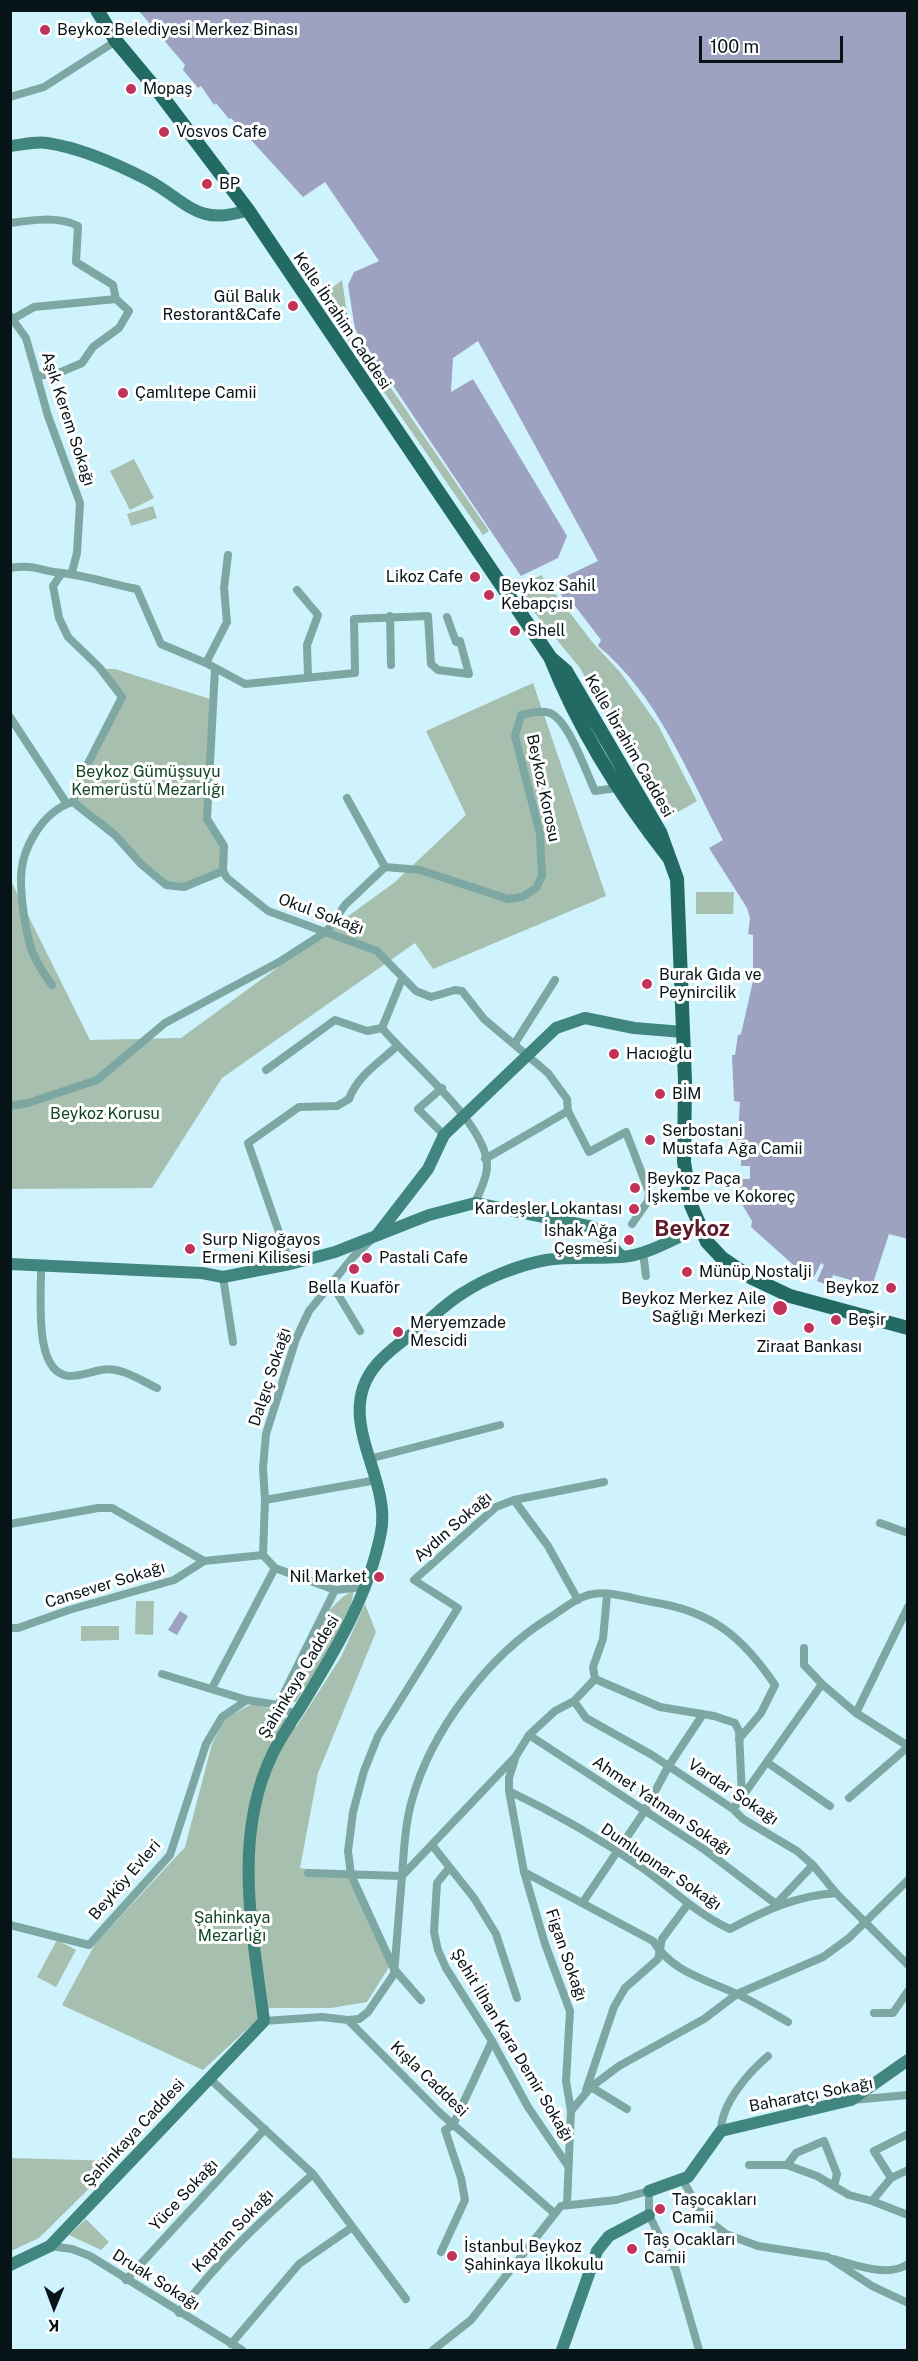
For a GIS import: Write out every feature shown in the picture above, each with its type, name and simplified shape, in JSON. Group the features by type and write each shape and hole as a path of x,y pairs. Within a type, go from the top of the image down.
{"main road":[{"name":"Kelle İbrahim Caddesi","path":"97,10 117,41 162,95 248,210 505,594 550,657 560,681 617,788 669,858"},
{"name":"Kelle İbrahim Caddesi","path":"550,657 566,671 660,832 678,879 684,1162 688,1194 707,1242 722,1258 750,1277 802,1300 908,1328"}],"street":[{"path":"10,97 44,87 117,41"},
{"path":"10,147 46,142 97,157 149,181 196,212 228,216 248,210"},
{"path":"10,223 40,219 69,221 78,226 76,262 113,285 116,299 129,311 119,328 93,347 82,363 61,372 38,376"},
{"path":"12,318 34,307 116,299"},
{"name":"Aşık Kerem Sokağı","path":"12,318 26,338 48,416 80,503 72,572"},
{"path":"206,663 227,622 224,588 228,555"},
{"path":"10,568 28,565 62,573 72,572 98,581 137,589 161,644 206,663 244,684 258,685 355,673 354,619 390,616 428,616 431,664 438,670 469,674 460,641 456,642 447,616"},
{"path":"52,985 31,950 21,878 25,858 44,820 57,808 70,803 123,697 99,667 68,637 59,618 53,586 62,573"},
{"path":"297,590 318,615 307,645 308,678"},
{"path":"390,616 391,665"},
{"path":"10,717 70,803 116,835 141,864 166,885 184,887 223,871 224,846 207,819 215,669"},
{"name":"Beykoz Korosu","path":"386,867 420,870 508,899 522,897 536,888 542,876 540,834 515,736 521,714 540,711 552,714 567,730 595,791 617,788"},
{"path":"10,1106 28,1103 97,1080 165,1023 279,962 327,931 345,905 386,867 346,798"},
{"name":"Okul Sokağı","path":"223,871 227,878 268,911 377,951 416,991 431,997 455,990 462,992 484,1019 515,1042"},
{"path":"382,1028 402,979"},
{"path":"555,980 515,1042 548,1073 567,1099 568,1110 589,1152 626,1132 649,1192 648,1201 632,1224"},
{"path":"377,1235 428,1168 444,1135 556,1028 585,1018 634,1028 683,1032"},
{"path":"266,1070 335,1020 367,1031 382,1028"},
{"path":"382,1028 397,1046 442,1088 480,1142 487,1167 475,1203"},
{"path":"290,1264 248,1143 299,1107 337,1106 349,1099 354,1086 367,1071 397,1046"},
{"path":"442,1088 418,1109 444,1135"},
{"path":"485,1159 568,1110"},
{"path":"10,1264 202,1273 223,1277 290,1264 335,1252 429,1215 475,1203 593,1227 622,1257"},
{"name":"Şahinkaya Caddesi","path":"10,2265 50,2246 264,2021 248,1905 252,1815 271,1755 353,1618 381,1535 384,1517 377,1480 359,1428 360,1408 369,1375 377,1364 403,1341 463,1293 520,1267 547,1260 622,1257 643,1252 700,1227"},
{"name":"Dalgıç Sokağı","path":"262,1555 265,1500 263,1468 266,1434 287,1366 309,1311 331,1283 377,1235"},
{"path":"643,1252 646,1276"},
{"path":"41,1264 42,1345 50,1366 58,1374 71,1376 103,1369 117,1369 157,1388"},
{"path":"223,1277 233,1342"},
{"path":"331,1283 360,1331"},
{"path":"369,1459 500,1425"},
{"path":"265,1500 377,1480"},
{"name":"Aydın Sokağı","path":"351,1875 348,1851 353,1812 364,1771 378,1736 458,1608 414,1580 504,1502 604,1482"},
{"name":"Aydın Sokağı","path":"514,1500 548,1546 578,1600"},
{"name":"Cansever Sokağı","path":"10,1524 76,1511 112,1508 204,1561"},
{"path":"880,1523 908,1533"},
{"path":"262,1555 275,1568 335,1590 363,1587"},
{"name":"Cansever Sokağı","path":"10,1628 18,1629 69,1610 174,1580 204,1561 262,1555"},
{"path":"212,1689 275,1568"},
{"path":"278,1705 335,1590"},
{"path":"264,2021 322,2017 348,2020 359,2019 368,2012 391,1980 394,1969 402,1876 412,1801 421,1773 457,1707 488,1668 527,1632 578,1600 592,1594 674,1605 711,1618 737,1637 775,1685 761,1713 739,1739"},
{"path":"595,1679 593,1667 603,1639 607,1595"},
{"path":"856,1713 908,1607"},
{"path":"804,1647 804,1665 822,1684 856,1713 908,1747 849,1798"},
{"path":"162,1674 247,1700 278,1705 296,1715"},
{"path":"308,1873 402,1876 516,1756 529,1735 555,1711 574,1701 595,1679"},
{"path":"595,1679 660,1707 703,1714 735,1724 739,1739 742,1797"},
{"path":"733,1809 768,1763 822,1684"},
{"name":"Beyköy Evleri","path":"10,1925 89,1945 170,1855 206,1744 222,1717 247,1700"},
{"name":"Vardar Sokağı","path":"574,1701 586,1718 668,1767 733,1809 757,1828 797,1851 908,1965"},
{"path":"583,1902 614,1851 644,1812 668,1767 703,1714"},
{"name":"Ahmet Yatman Sokağı","path":"529,1735 705,1850 776,1905"},
{"name":"Figan Sokağı","path":"516,1756 509,1778 509,1791 524,1872 545,1944 570,2011 566,2081 571,2111 567,2204"},
{"path":"768,1763 830,1806"},
{"name":"Dumlupınar Sokağı","path":"509,1791 538,1805 643,1869 708,1918 730,1929 776,1905 819,1894 836,1893"},
{"path":"432,1845 474,1898 496,1934 518,1998"},
{"path":"776,1905 813,1865"},
{"name":"Şehit İlhan Kara Demir Sokağı","path":"449,1868 437,1883 434,1932 438,1950 446,1968 492,2041 528,2107 568,2166"},
{"path":"524,1872 653,1941 661,1953 696,1979 737,1994 788,2022"},
{"path":"351,1875 394,1969 421,2000"},
{"path":"571,2111 588,2091 619,2066 704,2019 737,1994 823,1957 908,1880"},
{"path":"588,2091 614,2007 625,1988 661,1953 662,1939 688,1904"},
{"path":"874,2013 893,2013 908,1991"},
{"name":"Kışla Caddesi","path":"348,2020 453,2125 554,2213"},
{"path":"441,2253 465,2200 461,2178 446,2130 453,2125 492,2041"},
{"name":"Baharatçı Sokağı","path":"648,2192 688,2177 721,2131 724,2112 753,2068 768,2056"},
{"path":"851,2100 908,2060"},
{"path":"209,2078 313,2174 351,2228 406,2298"},
{"path":"588,2091 627,2109"},
{"name":"Baharatçı Sokağı","path":"721,2131 851,2100 908,2095"},
{"name":"Yüce Sokağı","path":"126,2280 265,2130"},
{"path":"891,2178 874,2151 908,2134"},
{"path":"787,2165 796,2153 824,2142 837,2174 834,2186"},
{"path":"749,2165 787,2165 817,2176 849,2195 908,2215"},
{"path":"872,2201 891,2178 908,2170"},
{"name":"Kaptan Sokağı","path":"179,2313 193,2294 267,2214 313,2174"},
{"path":"682,2179 704,2217 726,2234 758,2246 828,2257 870,2268 900,2270 908,2264"},
{"path":"433,2350 471,2320 554,2213 567,2204 616,2200 648,2192 649,2215 676,2270 699,2350"},
{"path":"562,2350 597,2251 609,2236 649,2215"},
{"path":"231,2344 299,2264 351,2228"},
{"name":"Druak Sokağı","path":"50,2246 72,2249 90,2256 242,2350"},
{"path":"828,2257 872,2286 908,2303"}],"green space":[{"path":"342,280 349,327 489,531 483,535 319,298"},
{"path":"134,459 154,498 130,510 110,471"},
{"path":"153,506 157,518 131,526 127,514"},
{"path":"541,575 593,643 620,672 658,725 697,801 668,818 632,763 580,668 516,590"},
{"name":"Beykoz Gümüşsuyu Kemerüstü Mezarlığı","path":"105,669 115,669 210,699 206,820 222,846 220,870 184,886 166,884 75,802 80,782 124,697"},
{"name":"Beykoz Korusu","path":"533,683 606,896 433,969 415,943 222,1078 152,1188 11,1189 10,879 90,1040 181,1038 395,882 466,815 426,731"},
{"path":"696,892 734,892 733,914 696,914"},
{"path":"354,1590 346,1620 331,1648 296,1702 290,1702 288,1697 290,1688 323,1620 342,1597"},
{"path":"136,1601 154,1601 153,1635 135,1634"},
{"name":"Şahinkaya Mezarlığı","path":"365,1604 376,1632 318,1773 300,1868 351,1875 389,1967 367,2002 331,2008 270,2008 203,2070 62,2005 95,1944 185,1847 212,1744 224,1719 252,1704 276,1710 296,1727 341,1657"},
{"path":"81,1626 119,1626 119,1640 81,1641"},
{"path":"57,1940 76,1950 56,1987 37,1977"},
{"path":"11,2158 117,2161 39,2238 11,2251"},
{"path":"86,2219 109,2242 101,2250 69,2235"}],"water":[{"path":"139,11 907,11 908,1239 889,1234 872,1286 833,1275 830,1286 817,1281 824,1265 821,1263 814,1277 809,1279 751,1227 752,1221 740,1201 734,1179 750,1179 750,1166 741,1166 741,1150 737,1150 740,1102 734,1101 732,1055 735,1055 738,1035 741,1034 753,981 753,935 748,934 750,918 747,908 709,848 723,840 670,736 638,687 598,646 601,640 575,606 569,608 554,582 598,561 478,341 453,358 451,392 473,379 567,536 558,558 521,576 355,329 348,285 354,272 379,261 325,182 303,197 231,118 229,119 216,103 214,105 201,86 198,88 183,70 185,65"},
{"path":"180,1611 188,1616 177,1635 168,1630"}],"place":[{"name":"Beykoz Belediyesi Merkez Binası","path":"45,30"},
{"name":"Mopaş","path":"131,89"},
{"name":"Vosvos Cafe","path":"164,132"},
{"name":"BP","path":"207,184"},
{"name":"Gül Balık Restorant&Cafe","path":"293,306"},
{"name":"Çamlıtepe Camii","path":"123,393"},
{"name":"Likoz Cafe","path":"475,577"},
{"name":"Beykoz Sahil Kebapçısı","path":"489,595"},
{"name":"Shell","path":"515,631"},
{"name":"Burak Gıda ve Peynircilik","path":"647,984"},
{"name":"Hacıoğlu","path":"614,1054"},
{"name":"BİM","path":"660,1094"},
{"name":"Serbostani Mustafa Ağa Camii","path":"650,1140"},
{"name":"Beykoz Paça İşkembe ve Kokoreç","path":"635,1188"},
{"name":"Kardeşler Lokantası","path":"634,1209"},
{"name":"İshak Ağa Çeşmesi","path":"629,1240"},
{"name":"Surp Nigoğayos Ermeni Kilisesi","path":"190,1249"},
{"name":"Pastali Cafe","path":"367,1258"},
{"name":"Bella Kuaför","path":"354,1269"},
{"name":"Münüp Nostalji","path":"687,1272"},
{"name":"Beykoz","path":"891,1288"},
{"name":"Beykoz Merkez Aile Sağlığı Merkezi","path":"780,1308"},
{"name":"Beşir","path":"836,1320"},
{"name":"Ziraat Bankası","path":"809,1328"},
{"name":"Meryemzade Mescidi","path":"398,1332"},
{"name":"Nil Market","path":"379,1577"},
{"name":"Taşocakları Camii","path":"660,2209"},
{"name":"Taş Ocakları Camii","path":"632,2249"},
{"name":"İstanbul Beykoz Şahinkaya İlkokulu","path":"452,2256"}],"district":[{"name":"Beykoz","path":"692,1229"}]}
